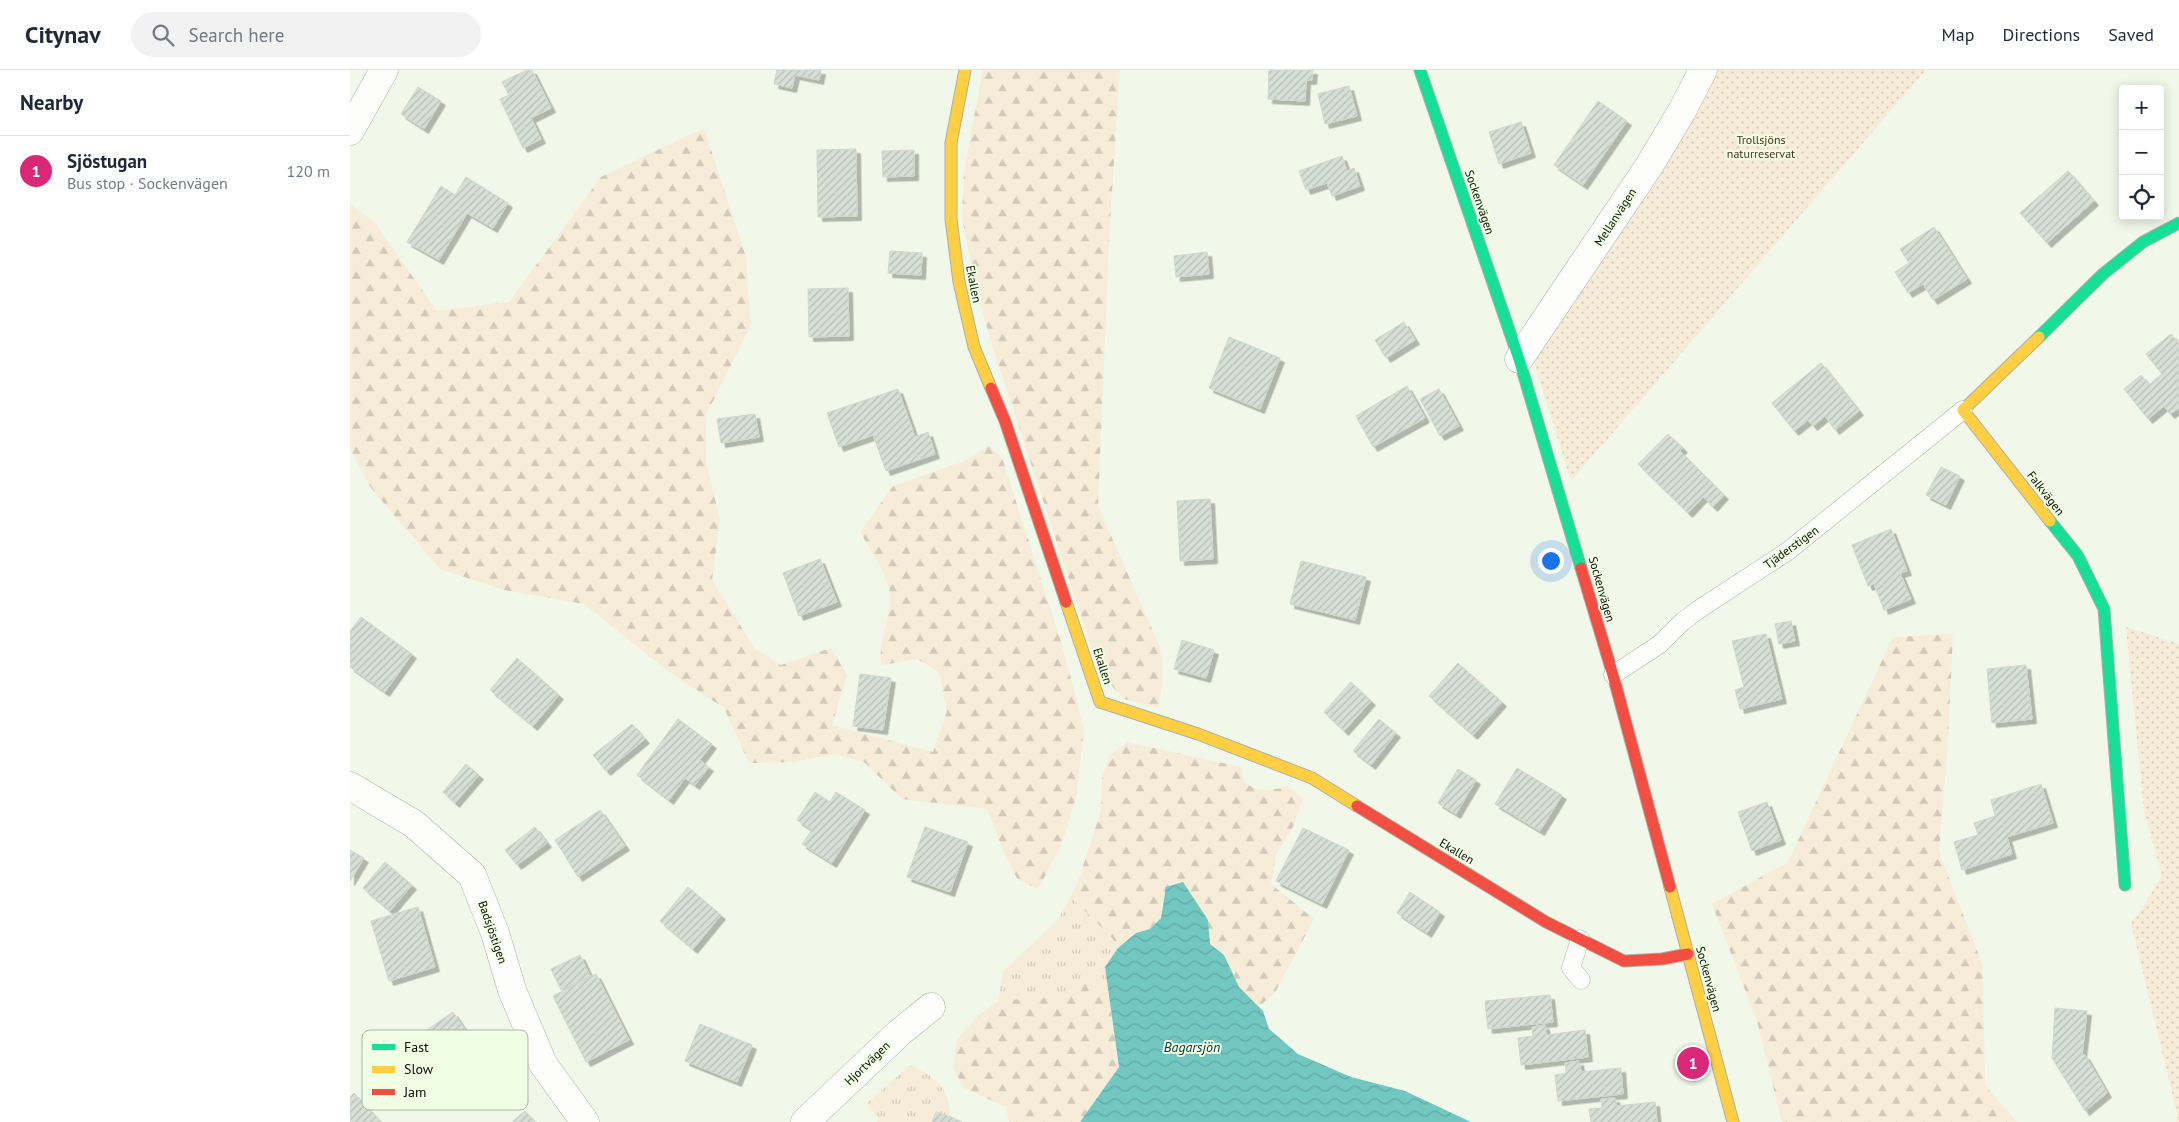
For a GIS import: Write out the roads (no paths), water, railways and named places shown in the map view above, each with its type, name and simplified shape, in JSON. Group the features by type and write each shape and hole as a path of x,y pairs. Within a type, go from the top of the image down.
{"street":[{"path":"350,131 384,70"},
{"name":"Ekallen","path":"965,70 951,143 951,218 959,282 974,346 1005,421 1100,702 1198,734 1312,778 1546,922 1624,961 1662,959 1688,954"},
{"name":"Sockenvägen","path":"1420,70 1519,359 1613,675 1733,1122"},
{"name":"Mellanvägen","path":"1519,359 1649,166 1682,111 1703,70"},
{"path":"1963,410 2103,274 2143,242 2179,223"},
{"name":"Falkvägen","path":"1963,410 2078,556 2104,609 2125,885"},
{"name":"Badsjöstigen","path":"350,786 414,824 472,875 495,933 512,990 543,1064 585,1122"},
{"name":"Hjortvägen","path":"805,1122 899,1033 931,1007"}],"lane":[{"name":"Tjäderstigen","path":"1613,675 1660,644 1690,616 1788,551 1963,410"},
{"path":"1580,939 1572,968 1581,980"}],"water":[{"name":"Bagarsjön","path":"1183,882 1208,920 1210,944 1224,955 1239,987 1263,1011 1269,1029 1298,1054 1351,1077 1405,1091 1471,1122 1080,1122 1119,1067 1105,967 1118,948 1136,933 1150,929 1161,918 1166,887"}],"place":[{"name":"Sjöstugan","path":"1693,1063"}],"park label":[{"name":"Trollsjöns naturreservat","path":"1761,146"}]}
